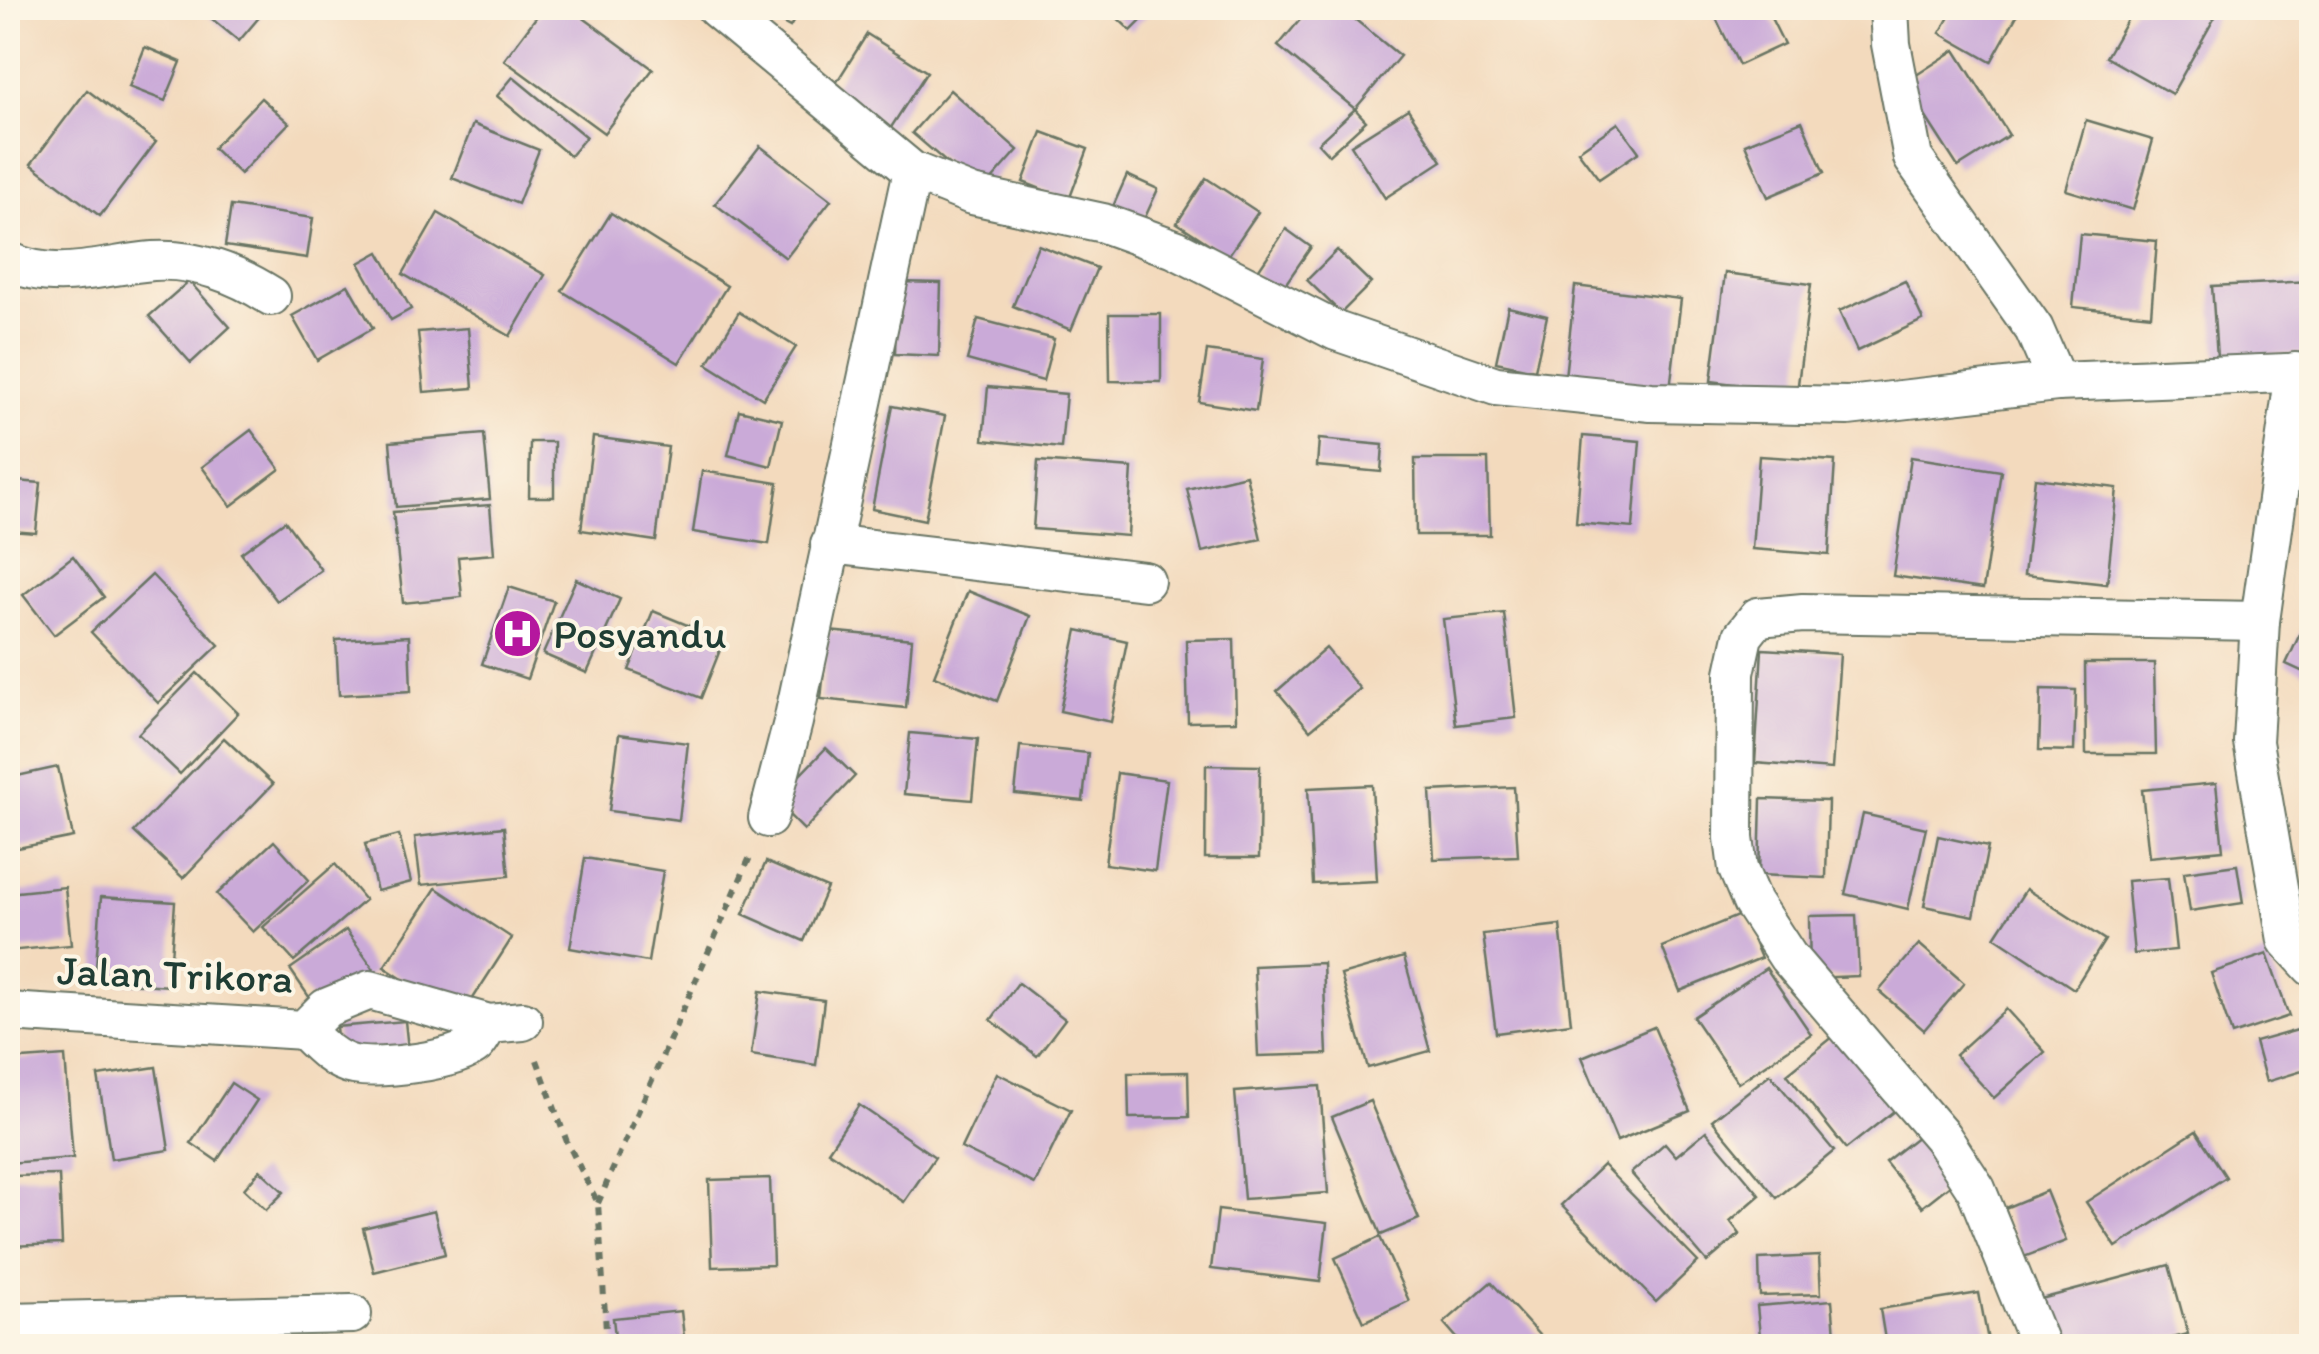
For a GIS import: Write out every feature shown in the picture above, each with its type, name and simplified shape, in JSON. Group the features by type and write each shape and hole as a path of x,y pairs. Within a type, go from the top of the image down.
{"street":[{"path":"716,8 912,171 972,195 1103,223 1176,249 1336,331 1496,386 1651,402 1848,406 2057,382 2303,372 2260,621 2253,742 2287,940 2312,967"},
{"path":"1889,8 1891,44 1913,158 2026,315 2057,382"},
{"path":"768,818 912,171"},
{"path":"8,261 41,274 156,260 206,266 243,278 271,296"},
{"path":"830,544 1146,581"},
{"path":"2040,1346 1968,1176 1917,1106 1788,957 1752,902 1738,869 1734,838 1735,673 1742,636 1758,617 1802,613 2260,621"},
{"name":"Jalan Trikora","path":"8,1012 304,1030 326,1008 370,990 506,1023"},
{"path":"304,1030 324,1050 353,1066 420,1063 475,1046 506,1023"},
{"path":"8,1322 352,1314"}],"path":[{"path":"598,1204 768,818"},
{"path":"506,1023 598,1204 607,1346"}],"building":[{"path":"211,8 267,8 239,41 206,14"},
{"path":"543,8 570,8 653,69 604,133 504,60"},
{"path":"755,8 801,8 790,27"},
{"path":"1107,8 1154,8 1131,31"},
{"path":"1310,8 1341,8 1400,56 1355,109 1278,46"},
{"path":"1711,8 1766,8 1784,44 1739,65"},
{"path":"1954,8 2021,8 1991,62 1940,33"},
{"path":"2134,8 2220,8 2172,94 2106,57"},
{"path":"867,34 927,72 890,129 831,91"},
{"path":"145,47 181,62 165,101 129,87"},
{"path":"1955,50 2009,135 1958,167 1904,83"},
{"path":"513,77 586,137 570,156 497,96"},
{"path":"87,90 156,142 100,216 31,164"},
{"path":"950,90 1018,150 981,192 912,133"},
{"path":"261,98 289,123 240,174 213,148"},
{"path":"1355,109 1366,121 1329,155 1318,143"},
{"path":"1408,109 1442,161 1385,198 1351,145"},
{"path":"2086,120 2153,140 2133,210 2066,190"},
{"path":"1802,121 1824,173 1768,197 1745,144"},
{"path":"1618,123 1639,152 1599,179 1578,151"},
{"path":"473,124 539,150 518,204 452,178"},
{"path":"1042,132 1088,149 1069,200 1023,182"},
{"path":"760,146 831,200 786,258 715,204"},
{"path":"1127,175 1158,189 1142,224 1111,211"},
{"path":"1206,178 1258,212 1228,256 1177,223"},
{"path":"231,206 313,218 307,258 225,246"},
{"path":"438,213 545,275 510,336 403,274"},
{"path":"611,213 727,286 679,363 562,291"},
{"path":"1286,229 1311,247 1280,292 1255,275"},
{"path":"2080,234 2157,241 2151,315 2073,307"},
{"path":"1038,245 1097,268 1071,330 1013,306"},
{"path":"1337,250 1371,283 1341,313 1307,280"},
{"path":"379,252 411,309 391,320 359,263"},
{"path":"1725,273 1811,284 1797,392 1711,381"},
{"path":"189,281 230,327 191,363 149,316"},
{"path":"1905,281 1923,320 1857,351 1839,311"},
{"path":"2312,281 2312,353 2217,357 2212,286"},
{"path":"897,282 941,283 939,356 895,354"},
{"path":"348,285 373,328 317,360 292,316"},
{"path":"1575,286 1681,299 1670,389 1565,377"},
{"path":"1508,307 1547,316 1535,370 1496,362"},
{"path":"739,312 796,347 763,399 707,364"},
{"path":"1109,314 1161,314 1161,382 1110,381"},
{"path":"978,319 1054,339 1043,381 967,360"},
{"path":"468,328 473,388 424,392 418,332"},
{"path":"1207,351 1263,359 1256,411 1199,402"},
{"path":"988,387 1066,394 1061,448 983,440"},
{"path":"892,406 945,416 925,520 872,509"},
{"path":"739,410 782,420 771,466 728,455"},
{"path":"251,430 280,469 231,506 202,467"},
{"path":"484,434 490,499 396,507 390,442"},
{"path":"1583,436 1640,441 1633,528 1576,523"},
{"path":"593,437 668,447 656,541 581,530"},
{"path":"1319,439 1383,445 1381,472 1317,466"},
{"path":"530,442 554,442 554,497 529,497"},
{"path":"1759,456 1835,461 1829,555 1752,549"},
{"path":"1911,457 2001,471 1983,589 1893,576"},
{"path":"1415,459 1488,459 1490,535 1416,535"},
{"path":"1038,461 1132,468 1128,536 1033,529"},
{"path":"702,471 778,483 769,544 693,532"},
{"path":"1246,475 1261,539 1202,552 1187,489"},
{"path":"2035,478 2117,488 2107,584 2024,575"},
{"path":"16,481 41,483 36,533 11,531"},
{"path":"490,505 494,554 458,557 462,597 403,603 393,512"},
{"path":"285,521 321,570 277,601 241,553"},
{"path":"73,556 104,597 54,635 23,595"},
{"path":"152,575 219,645 158,703 91,632"},
{"path":"576,579 620,599 587,673 543,654"},
{"name":"Posyandu","path":"509,587 554,601 527,679 482,664"},
{"path":"968,591 1030,616 997,701 934,676"},
{"path":"2312,608 2312,676 2286,664"},
{"path":"653,611 724,640 701,698 629,670"},
{"path":"1504,613 1516,718 1456,725 1443,619"},
{"path":"1077,630 1127,641 1111,722 1060,711"},
{"path":"828,631 912,639 906,708 821,699"},
{"path":"409,636 411,691 339,695 336,640"},
{"path":"1234,639 1236,721 1188,722 1186,640"},
{"path":"1326,648 1360,689 1310,730 1277,691"},
{"path":"1762,649 1840,654 1832,769 1755,763"},
{"path":"2085,663 2154,663 2156,754 2086,754"},
{"path":"197,673 238,713 180,774 138,734"},
{"path":"2041,689 2076,690 2074,751 2039,750"},
{"path":"910,733 978,739 972,800 904,794"},
{"path":"619,734 688,743 679,820 609,811"},
{"path":"224,738 273,784 183,878 134,832"},
{"path":"1020,746 1088,753 1083,801 1015,794"},
{"path":"826,748 855,776 804,830 775,801"},
{"path":"1206,765 1260,766 1259,858 1205,858"},
{"path":"58,767 73,837 8,850 8,778"},
{"path":"1117,773 1167,780 1155,871 1105,864"},
{"path":"2216,783 2223,850 2149,857 2142,790"},
{"path":"1372,785 1377,881 1313,884 1308,788"},
{"path":"1514,787 1518,856 1434,859 1430,791"},
{"path":"1761,799 1828,801 1826,878 1759,875"},
{"path":"1863,814 1926,828 1908,909 1845,894"},
{"path":"504,827 509,876 421,885 415,837"},
{"path":"399,835 411,882 377,891 365,844"},
{"path":"1938,836 1988,847 1974,916 1924,906"},
{"path":"274,841 309,880 253,932 217,894"},
{"path":"585,858 663,871 648,962 570,948"},
{"path":"766,862 827,888 804,941 743,914"},
{"path":"335,864 365,900 294,961 263,927"},
{"path":"2237,865 2243,903 2190,911 2184,872"},
{"path":"2168,878 2176,950 2134,954 2127,881"},
{"path":"65,887 71,945 8,951 8,893"},
{"path":"436,888 512,938 461,1017 384,967"},
{"path":"2026,889 2105,940 2074,989 1995,937"},
{"path":"101,897 175,902 169,986 95,981"},
{"path":"1742,914 1761,958 1680,991 1662,947"},
{"path":"1856,915 1859,976 1810,978 1809,916"},
{"path":"1560,925 1571,1023 1496,1033 1483,934"},
{"path":"346,930 375,971 318,1010 290,969"},
{"path":"1919,944 1964,983 1924,1030 1879,991"},
{"path":"2267,954 2289,1016 2232,1035 2211,973"},
{"path":"1404,957 1430,1051 1368,1068 1341,975"},
{"path":"1323,963 1327,1054 1258,1056 1254,966"},
{"path":"1766,968 1811,1034 1738,1083 1693,1017"},
{"path":"1018,983 1065,1019 1037,1056 991,1020"},
{"path":"760,991 824,1000 816,1065 751,1055"},
{"path":"2006,1009 2045,1052 1994,1098 1955,1055"},
{"path":"405,1021 408,1049 339,1055 336,1027"},
{"path":"2312,1026 2312,1068 2266,1082 2255,1042"},
{"path":"1654,1027 1690,1111 1617,1141 1582,1057"},
{"path":"1839,1032 1899,1107 1846,1149 1787,1074"},
{"path":"65,1056 73,1158 8,1163 8,1060"},
{"path":"156,1067 169,1150 111,1159 98,1076"},
{"path":"1188,1072 1189,1117 1129,1118 1128,1073"},
{"path":"997,1073 1071,1110 1035,1184 961,1148"},
{"path":"1770,1074 1834,1151 1777,1198 1712,1120"},
{"path":"231,1083 257,1100 217,1161 191,1143"},
{"path":"1320,1086 1328,1193 1244,1199 1235,1092"},
{"path":"1370,1101 1419,1219 1381,1235 1332,1117"},
{"path":"859,1105 935,1157 904,1202 828,1151"},
{"path":"1706,1131 1760,1195 1730,1221 1740,1234 1707,1262 1631,1173 1665,1143 1676,1156"},
{"path":"2196,1131 2226,1177 2116,1247 2086,1202"},
{"path":"1918,1136 1955,1181 1922,1207 1885,1162"},
{"path":"1603,1165 1698,1262 1656,1302 1561,1205"},
{"path":"260,1170 284,1192 266,1210 244,1189"},
{"path":"59,1175 62,1244 8,1246 8,1176"},
{"path":"770,1178 773,1265 712,1267 709,1180"},
{"path":"2046,1191 2066,1241 2024,1257 2005,1208"},
{"path":"1218,1210 1327,1223 1320,1282 1211,1269"},
{"path":"434,1211 445,1254 374,1272 363,1228"},
{"path":"1380,1237 1409,1301 1364,1322 1335,1258"},
{"path":"1819,1256 1821,1294 1760,1296 1759,1259"},
{"path":"2169,1265 2188,1334 2142,1346 2054,1346 2041,1299"},
{"path":"1491,1282 1549,1346 1464,1346 1444,1323"},
{"path":"1979,1293 1989,1346 1886,1346 1880,1309"},
{"path":"1832,1300 1836,1346 1761,1346 1757,1306"},
{"path":"681,1311 685,1346 616,1346 613,1318"},
{"path":"345,1341 346,1346 299,1346 299,1343"}],"place":[{"name":"Posyandu","path":"518,633"}]}
